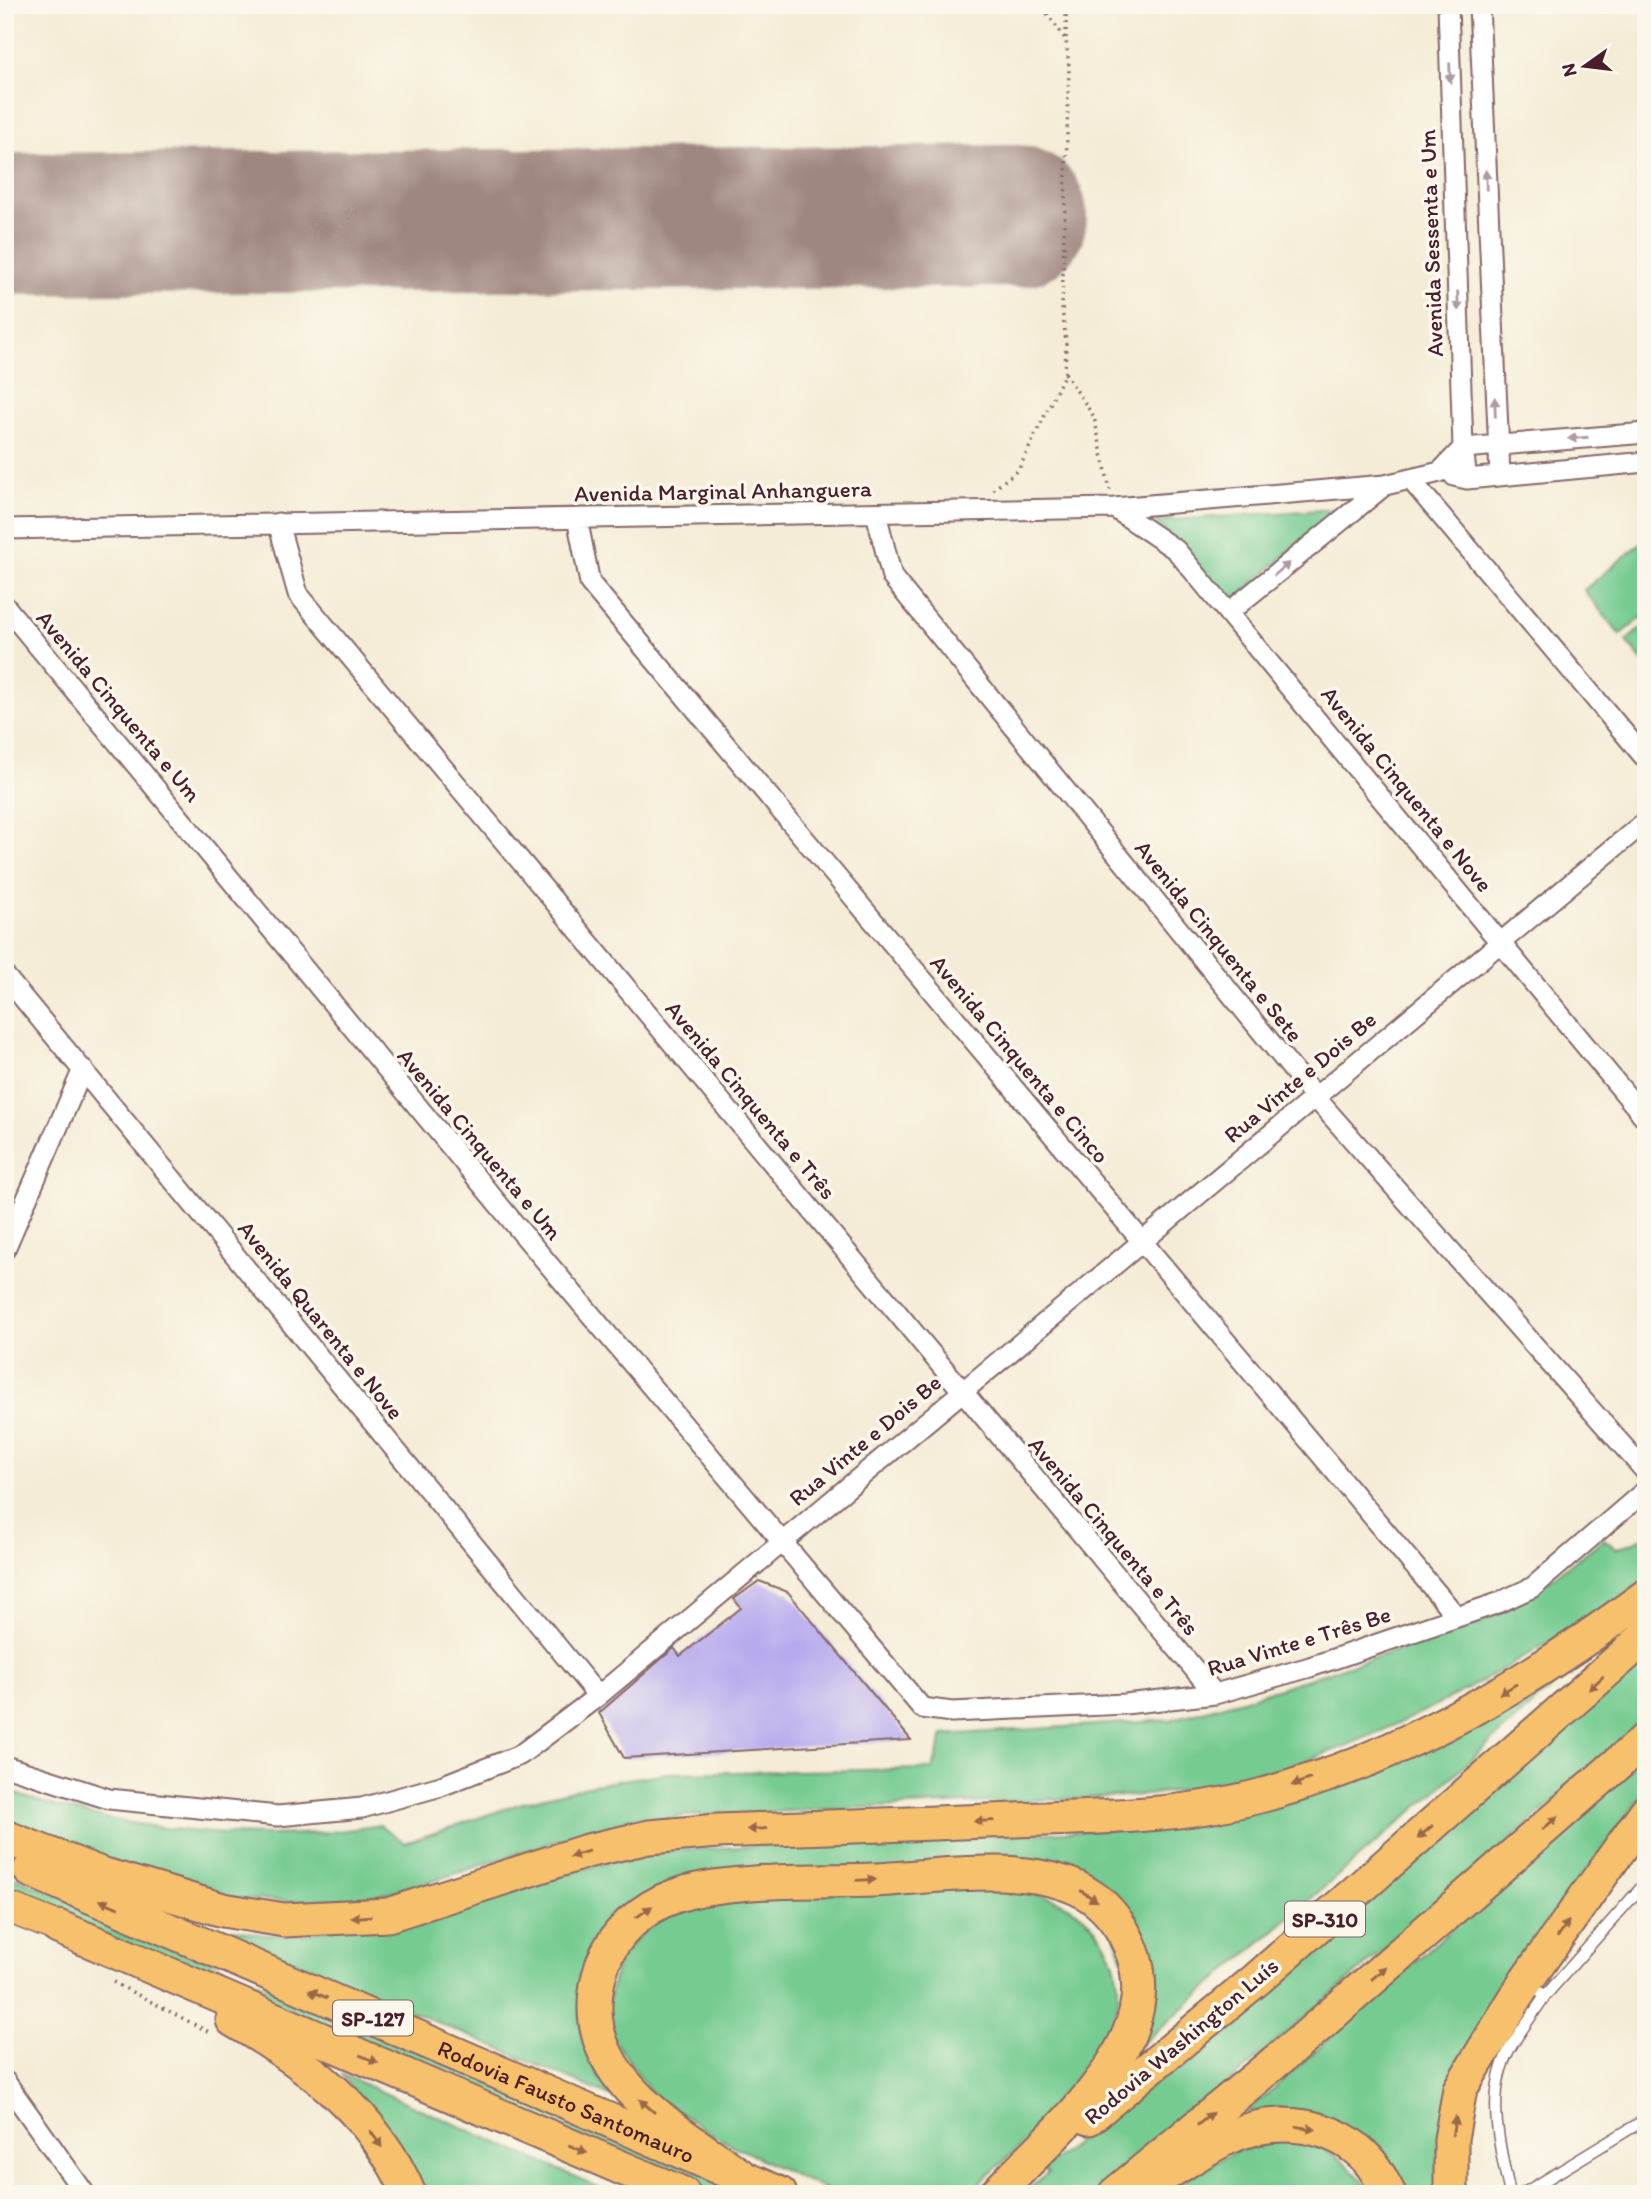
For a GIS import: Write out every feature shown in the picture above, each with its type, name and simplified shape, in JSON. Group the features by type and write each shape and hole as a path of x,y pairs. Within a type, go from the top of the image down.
{"highway":[{"path":"5,1837 98,1873 223,1910 284,1920 388,1915 587,1851 649,1837 718,1830 1170,1813 1267,1794 1359,1761 1458,1718 1558,1660 1646,1597"},
{"name":"Rodovia Washington Luís","path":"996,2194 1257,1979 1646,1636"},
{"path":"1115,2194 1308,2035 1646,1739"},
{"path":"1451,2194 1451,2140 1460,2089 1536,1988 1646,1812"},
{"name":"Rodovia Fausto Santomauro","path":"5,1859 780,2194"},
{"path":"740,2176 666,2122 627,2089 605,2057 595,2024 594,1991 607,1953 630,1923 653,1905 678,1895 736,1886 1026,1874 1076,1888 1105,1907 1124,1934 1136,1964 1139,1997 1131,2033 1093,2094 996,2194"},
{"path":"58,1927 194,1997 272,2042 318,2075 355,2108 409,2194"},
{"name":"Rodovia Fausto Santomauro","path":"58,1927 683,2194"},
{"path":"1133,2194 1230,2137 1267,2124 1310,2126 1343,2139 1369,2161 1389,2194"}],"main road":[{"path":"5,1906 58,1927"}],"street":[{"name":"Avenida Sessenta e Um","path":"1448,5 1463,448 1467,479"},
{"path":"1479,5 1500,475"},
{"path":"1440,472 1463,448 1646,433"},
{"name":"Avenida Marginal Anhanguera","path":"5,529 1114,508 1385,485 1440,472 1467,479 1646,462"},
{"path":"1410,480 1646,759"},
{"path":"1229,612 1385,485"},
{"name":"Avenida Cinquenta e Nove","path":"1114,508 1177,550 1646,1119"},
{"name":"Avenida Cinquenta e Sete","path":"877,513 892,577 1314,1096 1646,1472"},
{"name":"Avenida Cinquenta e Cinco","path":"577,518 590,583 1457,1617"},
{"name":"Avenida Cinquenta e Três","path":"278,523 298,594 1215,1694"},
{"name":"Avenida Cinquenta e Um","path":"5,606 508,1216 922,1708"},
{"name":"Rua Vinte e Dois Be","path":"5,1766 109,1799 278,1816 362,1808 442,1786 520,1755 598,1696 1646,821"},
{"name":"Avenida Quarenta e Nove","path":"5,976 598,1696"},
{"path":"5,1249 83,1069"},
{"name":"Rua Vinte e Três Be","path":"922,1708 952,1712 1125,1704 1215,1694 1310,1667 1457,1617 1533,1587 1646,1490"},
{"path":"5,2081 85,2194"}],"lane":[{"path":"1510,2194 1499,2141 1497,2093 1508,2052 1536,1988 1646,1882"},
{"path":"1522,2194 1646,2119"},
{"path":"1544,2181 1544,2194"}],"path":[{"path":"1041,5 1066,40"},
{"path":"969,510 1019,469 1065,373 1066,343 1062,308 1069,66 1066,5"},
{"path":"1065,373 1094,417 1114,508"}],"green space":[{"path":"1337,509 1230,604 1156,521"},
{"path":"1646,539 1646,614 1620,635 1584,590"},
{"path":"1646,624 1646,665 1626,641"},
{"path":"1646,1537 1646,1579 1516,1662 1376,1734 1280,1769 1213,1785 1145,1795 681,1816 581,1833 433,1881 387,1893 347,1899 293,1901 239,1899 194,1891 5,1824 5,1790 95,1816 142,1825 191,1831 288,1835 380,1825 405,1843 525,1802 592,1785 667,1773 933,1769 943,1735 1170,1720 1242,1700 1479,1624 1531,1594 1604,1539 1616,1549"},
{"path":"1646,1653 1646,1719 1457,1887 1099,2194 1022,2194 1048,2173 1044,2169 1173,2063"},
{"path":"1571,1670 1427,1799 1132,2052 1144,2022 1101,1895 743,1872 590,1951 580,1991 580,2027 591,2062 612,2097 212,1926 266,1935 302,1935 521,1886 624,1858 677,1850 1108,1830 1495,1711"},
{"path":"1646,1755 1646,1788 1542,1937 1462,2060 1441,2194 1407,2194 1386,2159 1303,2112 1276,2108 1246,2113"},
{"path":"5,1873 751,2194 708,2194 5,1893"},
{"path":"986,1887 1038,1894 1069,1906 1082,1915 1105,1943 1117,1979 1116,2014 1102,2049 1080,2082 1053,2114 968,2194 834,2194 721,2140 654,2096 611,2036 608,2003 616,1967 631,1944 653,1923 674,1910 736,1897"},
{"path":"341,2074 605,2190 584,2194 420,2194 381,2125"},
{"path":"1293,2138 1318,2146 1338,2158 1373,2194 1160,2194 1236,2151"}],"building":[{"path":"759,1581 788,1592 911,1740 624,1758 599,1713 674,1648 680,1656 741,1608 734,1599"}],"runway":[{"path":"5,224 1016,216"}]}
